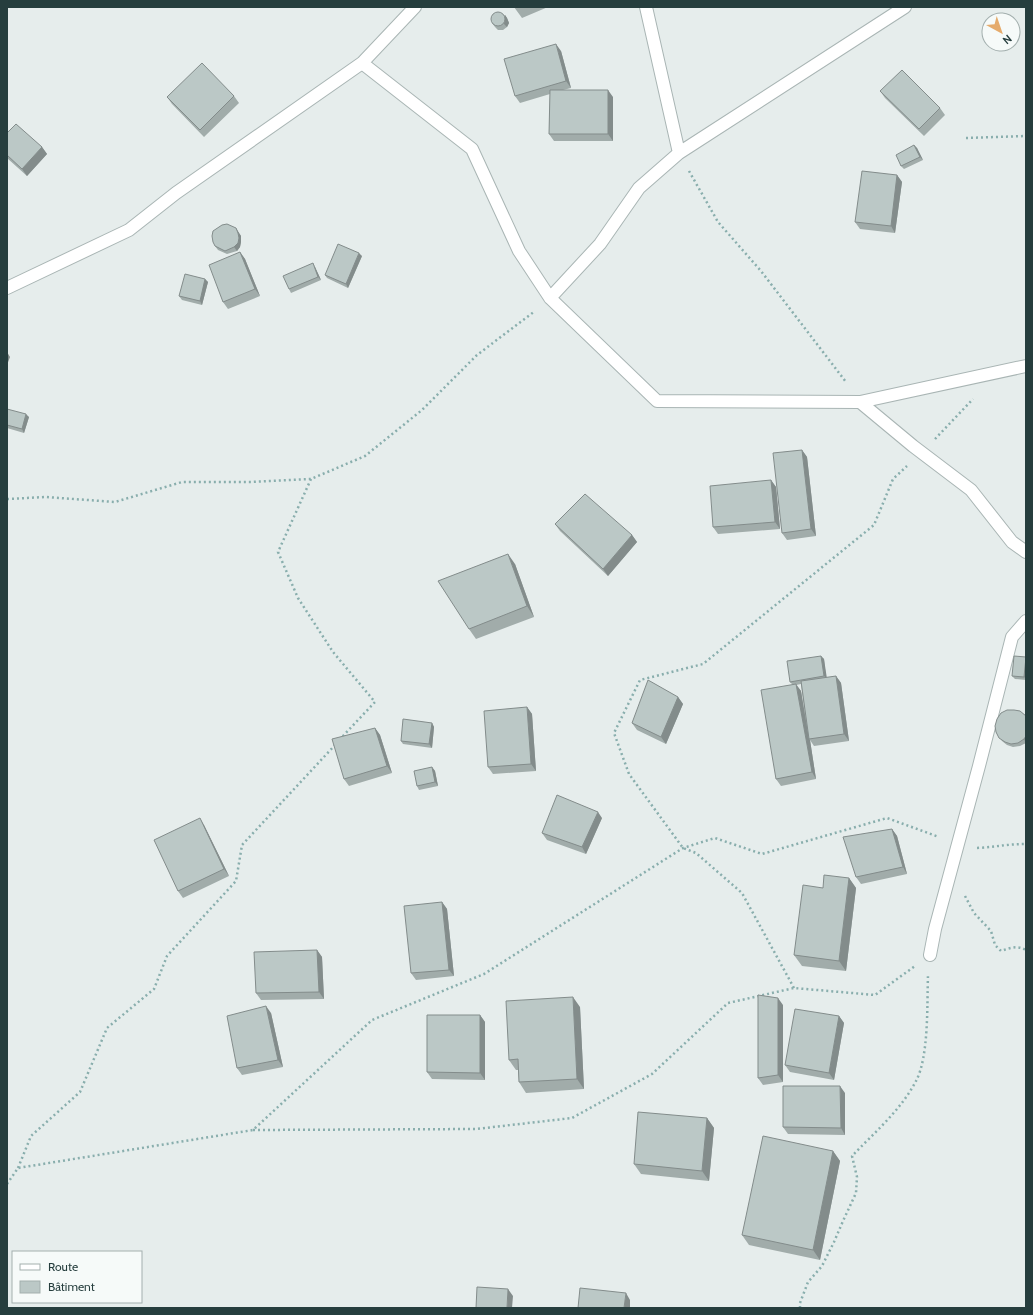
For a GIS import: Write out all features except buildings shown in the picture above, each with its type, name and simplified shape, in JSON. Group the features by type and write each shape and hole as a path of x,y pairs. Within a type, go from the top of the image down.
{"street":[{"path":"7,288 129,230 176,193 362,63 415,7"},
{"path":"646,7 679,153"},
{"path":"550,298 600,244 639,188 679,153 905,7"},
{"path":"362,63 472,149 519,252 550,298 657,401 860,402 1026,366"},
{"path":"860,402 971,490 1012,542 1026,552"},
{"path":"930,955 935,929 1012,637 1026,621"}],"path":[{"path":"966,138 1026,136"},
{"path":"679,153 718,222 761,271 860,402"},
{"path":"7,499 46,497 116,502 182,482 250,482 311,479 365,456 422,410 477,355 550,298"},
{"path":"794,988 742,893 696,853 683,848 629,774 614,733 640,680 703,664 874,525 893,479 922,452 998,372"},
{"path":"7,1184 18,1168 31,1136 80,1092 107,1028 154,989 167,956 236,881 242,845 375,702 333,652 298,598 278,552 311,479"},
{"path":"254,1130 372,1020 484,974 683,848 715,838 762,854 887,818 947,840 963,849 994,847 1000,844 1026,844"},
{"path":"950,873 974,913 991,931 995,945 1000,951 1012,947 1026,950"},
{"path":"18,1168 254,1130 476,1129 572,1118 652,1074 728,1003 794,988 875,995 930,955"},
{"path":"800,1308 800,1303 808,1282 822,1266 856,1193 857,1177 852,1156 894,1112 906,1097 916,1080 925,1047 930,955"}]}
